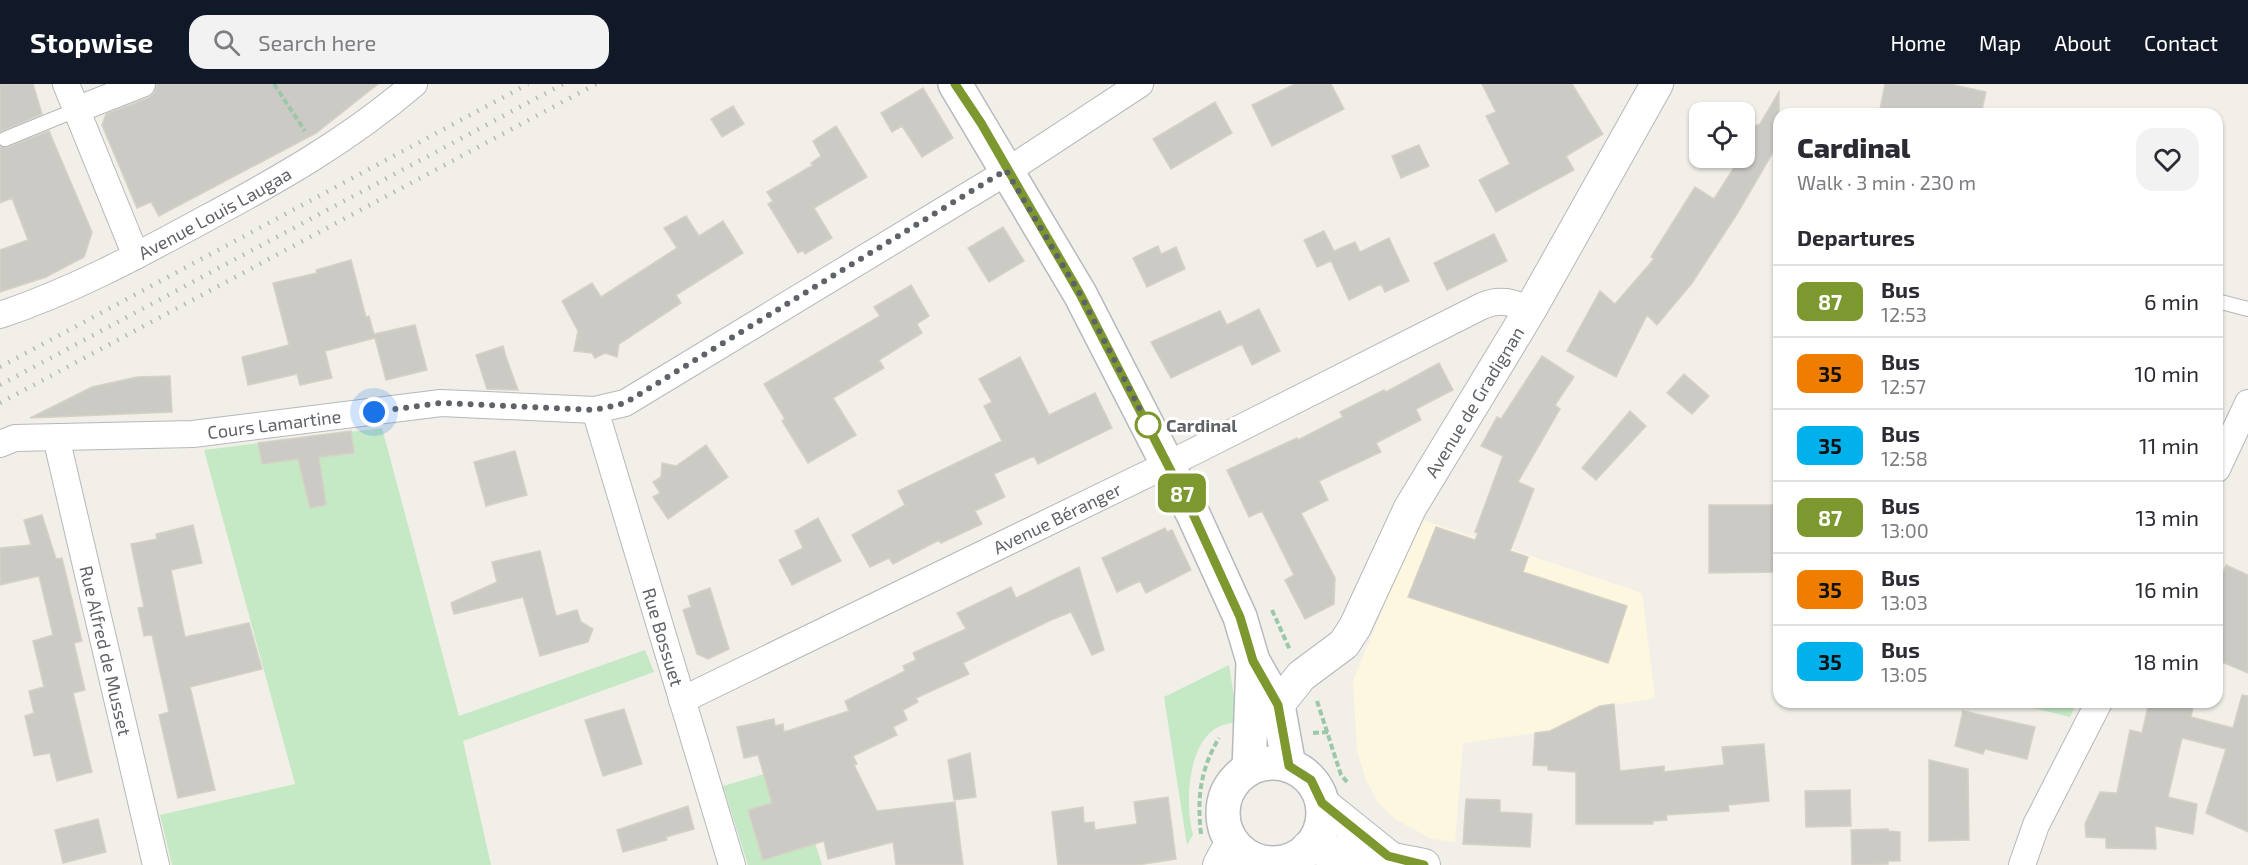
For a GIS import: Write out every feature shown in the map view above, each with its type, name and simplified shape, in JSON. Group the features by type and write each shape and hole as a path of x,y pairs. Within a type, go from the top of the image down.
{"main road":[{"path":"955,84 1080,294 1168,464 1240,617 1253,661 1278,705 1289,766"},
{"path":"1249,769 1253,661"},
{"path":"1275,763 1289,766 1311,780 1322,803 1320,827 1256,857 1224,822 1224,801 1229,788 1249,769 1275,763"}],"street":[{"path":"66,84 136,256"},
{"path":"76,110 142,84"},
{"name":"Avenue Louis Laugaa","path":"0,315 74,287 136,256 322,154 378,114 414,84"},
{"name":"Cours Lamartine","path":"0,444 15,438 193,434 441,403 595,410 625,403 1006,170 1140,84"},
{"name":"Avenue de Gradignan","path":"1278,705 1301,676 1344,644 1350,635 1410,508 1530,310 1658,84"},
{"name":"Avenue Béranger","path":"682,700 1168,464 1482,306 1493,301 1510,301 1530,310"},
{"path":"2223,456 2248,403"},
{"name":"Rue Bossuet","path":"595,410 732,865"},
{"name":"Rue Alfred de Musset","path":"59,436 59,450 156,865"},
{"path":"2022,865 2036,825 2096,708"},
{"path":"1322,803 1388,856"},
{"path":"1256,857 1388,856 1424,865"}],"lane":[{"path":"5,139 76,110"},
{"path":"2223,303 2248,309"}],"path":[{"path":"274,84 309,137"},
{"path":"1315,697 1341,775 1356,791"},
{"path":"1224,732 1213,748 1201,777 1198,797 1256,857"}],"shaded area":[{"path":"1420,519 1642,593 1655,698 1599,707 1550,731 1463,743 1455,842 1432,839 1395,819 1378,802 1366,780 1357,750 1353,681"}],"green space":[{"path":"382,428 459,716 645,650 654,672 463,741 491,865 172,865 160,815 295,784 204,450"},
{"path":"1229,665 1234,697 1234,723 1218,727 1206,737 1198,750 1192,767 1190,785 1190,821 1193,835 1187,845 1164,697"},
{"path":"2034,708 2074,708 2070,717"},
{"path":"791,766 822,865 748,865 723,786"}],"building":[{"path":"0,84 33,84 42,114 0,132"},
{"path":"157,84 378,84 316,133 159,216 151,202 137,208 102,125 106,114 148,98 154,93"},
{"path":"1295,84 1331,84 1344,109 1272,146 1252,105"},
{"path":"1482,84 1572,84 1603,134 1566,156 1574,170 1496,212 1479,180 1510,164 1486,116 1496,112"},
{"path":"1885,84 1950,84 1986,92 1982,108 1880,108"},
{"path":"923,88 953,138 922,157 902,126 892,132 881,113"},
{"path":"1779,92 1779,108 1773,108 1773,152 1737,214 1692,283 1657,325 1647,315 1616,377 1567,351 1600,291 1615,304 1654,259 1651,257 1695,187 1714,199 1734,168 1755,168 1755,126 1760,124"},
{"path":"1215,102 1232,133 1171,169 1153,139"},
{"path":"733,106 744,124 722,137 711,119"},
{"path":"836,126 867,177 814,208 832,238 805,254 803,250 798,253 768,204 773,201 767,192 813,165 811,163 821,156 813,141"},
{"path":"49,131 92,232 84,257 46,277 0,292 0,250 28,240 12,198 0,203 0,146 8,147"},
{"path":"1419,145 1429,166 1401,178 1392,156"},
{"path":"686,216 699,236 723,221 743,253 676,295 681,303 619,344 617,357 605,353 595,358 592,353 574,351 578,331 562,301 592,283 601,297 677,248 664,228"},
{"path":"1003,227 1024,261 989,282 968,248"},
{"path":"1324,231 1334,251 1355,242 1360,252 1389,238 1409,281 1385,292 1381,284 1349,300 1331,261 1317,267 1304,240"},
{"path":"1494,234 1507,261 1447,290 1434,263"},
{"path":"1158,246 1161,254 1176,247 1185,269 1147,287 1133,258"},
{"path":"351,260 366,317 369,316 374,334 415,325 427,370 386,380 375,338 325,351 332,378 300,385 297,374 248,385 242,357 289,345 273,283 317,273 316,270"},
{"path":"911,285 929,316 917,324 922,333 879,360 884,368 833,398 856,435 808,463 782,421 785,419 764,384 880,316 874,307"},
{"path":"1259,309 1280,351 1252,365 1242,344 1171,378 1151,342 1220,311 1227,325"},
{"path":"503,346 518,390 487,389 476,355"},
{"path":"1542,356 1574,377 1555,405 1560,409 1518,482 1534,489 1510,551 1528,557 1523,572 1627,606 1608,663 1408,597 1436,527 1475,540 1478,533 1475,532 1503,456 1481,446 1497,417 1501,419"},
{"path":"1020,357 1049,415 1095,393 1112,428 1038,464 1034,456 994,474 1005,497 975,511 982,524 941,543 939,540 893,564 889,558 870,567 852,535 905,505 898,491 1002,441 984,406 992,402 979,379"},
{"path":"1439,363 1453,390 1416,409 1421,420 1376,443 1381,452 1319,481 1328,500 1301,513 1335,578 1334,604 1305,619 1285,580 1294,575 1262,511 1249,517 1227,470 1297,438 1298,440 1343,417 1340,412 1384,390 1386,392"},
{"path":"1684,374 1709,396 1692,414 1667,393"},
{"path":"170,376 172,412 30,418 92,387 137,377"},
{"path":"1630,411 1646,426 1596,480 1582,468"},
{"path":"351,431 354,453 319,457 326,505 310,508 298,459 262,464 258,443"},
{"path":"706,445 728,477 668,519 653,497 660,493 653,482 661,477 662,463 676,466"},
{"path":"515,451 527,495 486,506 474,462"},
{"path":"1709,505 1773,505 1773,572 1709,573"},
{"path":"42,515 56,559 62,558 82,641 74,643 85,690 73,693 92,772 57,781 50,753 34,756 25,716 34,713 29,691 44,687 33,641 53,635 39,576 0,585 0,548 31,545 24,520"},
{"path":"818,518 841,561 792,585 779,560 803,548 795,531"},
{"path":"193,525 202,563 171,570 185,637 249,623 262,669 190,687 215,790 178,798 159,715 169,712 152,635 144,636 138,608 144,607 131,544 157,539 156,534"},
{"path":"1165,528 1167,532 1172,530 1191,570 1146,593 1140,581 1117,592 1102,558"},
{"path":"540,551 556,616 577,610 581,622 593,629 588,642 540,656 523,597 454,614 451,603 497,582 492,562"},
{"path":"2226,565 2248,575 2248,673 2223,663 2223,573"},
{"path":"1079,567 1104,650 1092,655 1071,612 1051,620 963,663 969,674 916,698 918,702 903,710 907,720 893,727 897,735 853,756 857,764 854,765 877,811 955,802 963,865 896,865 893,842 828,859 824,841 763,860 748,810 772,803 758,755 744,758 737,727 774,719 775,726 783,724 784,732 849,711 845,701 905,671 903,666 916,660 913,653 966,629 957,613 1011,587 1016,598"},
{"path":"710,588 729,649 708,659 697,654 683,610 691,607 688,596"},
{"path":"2242,695 2248,696 2248,832 2206,813 2226,749 2182,738 2168,797 2197,804 2193,834 2155,826 2156,849 2106,848 2106,838 2086,837 2085,824 2100,792 2117,793 2130,730 2142,733 2148,708 2193,708 2191,717 2233,728"},
{"path":"1614,704 1620,771 1664,766 1664,772 1724,765 1722,747 1764,744 1769,801 1728,805 1729,811 1666,815 1667,820 1653,821 1653,824 1576,824 1576,772 1548,770 1548,766 1533,765 1535,733 1550,731 1600,706"},
{"path":"624,709 642,764 603,776 585,720"},
{"path":"1963,711 2035,727 2027,759 1985,749 1983,754 1955,746"},
{"path":"970,753 976,797 954,800 948,760"},
{"path":"1929,760 1968,769 1969,840 1929,841"},
{"path":"1850,790 1851,826 1806,827 1805,791"},
{"path":"1168,797 1176,859 1137,865 1058,865 1052,812 1083,807 1084,823 1094,822 1095,830 1137,824 1134,802"},
{"path":"1466,799 1500,800 1500,812 1532,814 1530,847 1463,844"},
{"path":"688,806 694,829 666,837 667,840 623,852 617,830"},
{"path":"98,819 106,852 63,863 55,830"},
{"path":"1888,829 1888,831 1900,832 1900,861 1888,861 1888,864 1852,865 1851,830"}],"railway":[{"path":"0,367 528,84"},
{"path":"0,385 563,84"},
{"path":"0,403 596,84"}],"bus line":[{"name":"87","path":"955,84 981,123 1006,170 1080,294 1193,514 1240,617 1253,661 1278,705 1289,766 1301,771 1311,780 1322,803 1388,856 1424,865"}],"place":[{"name":"Cardinal","path":"1148,425"}],"route":[{"path":"374,412 441,403 595,410 625,403 995,179 1006,170 1080,294 1148,425"}]}
